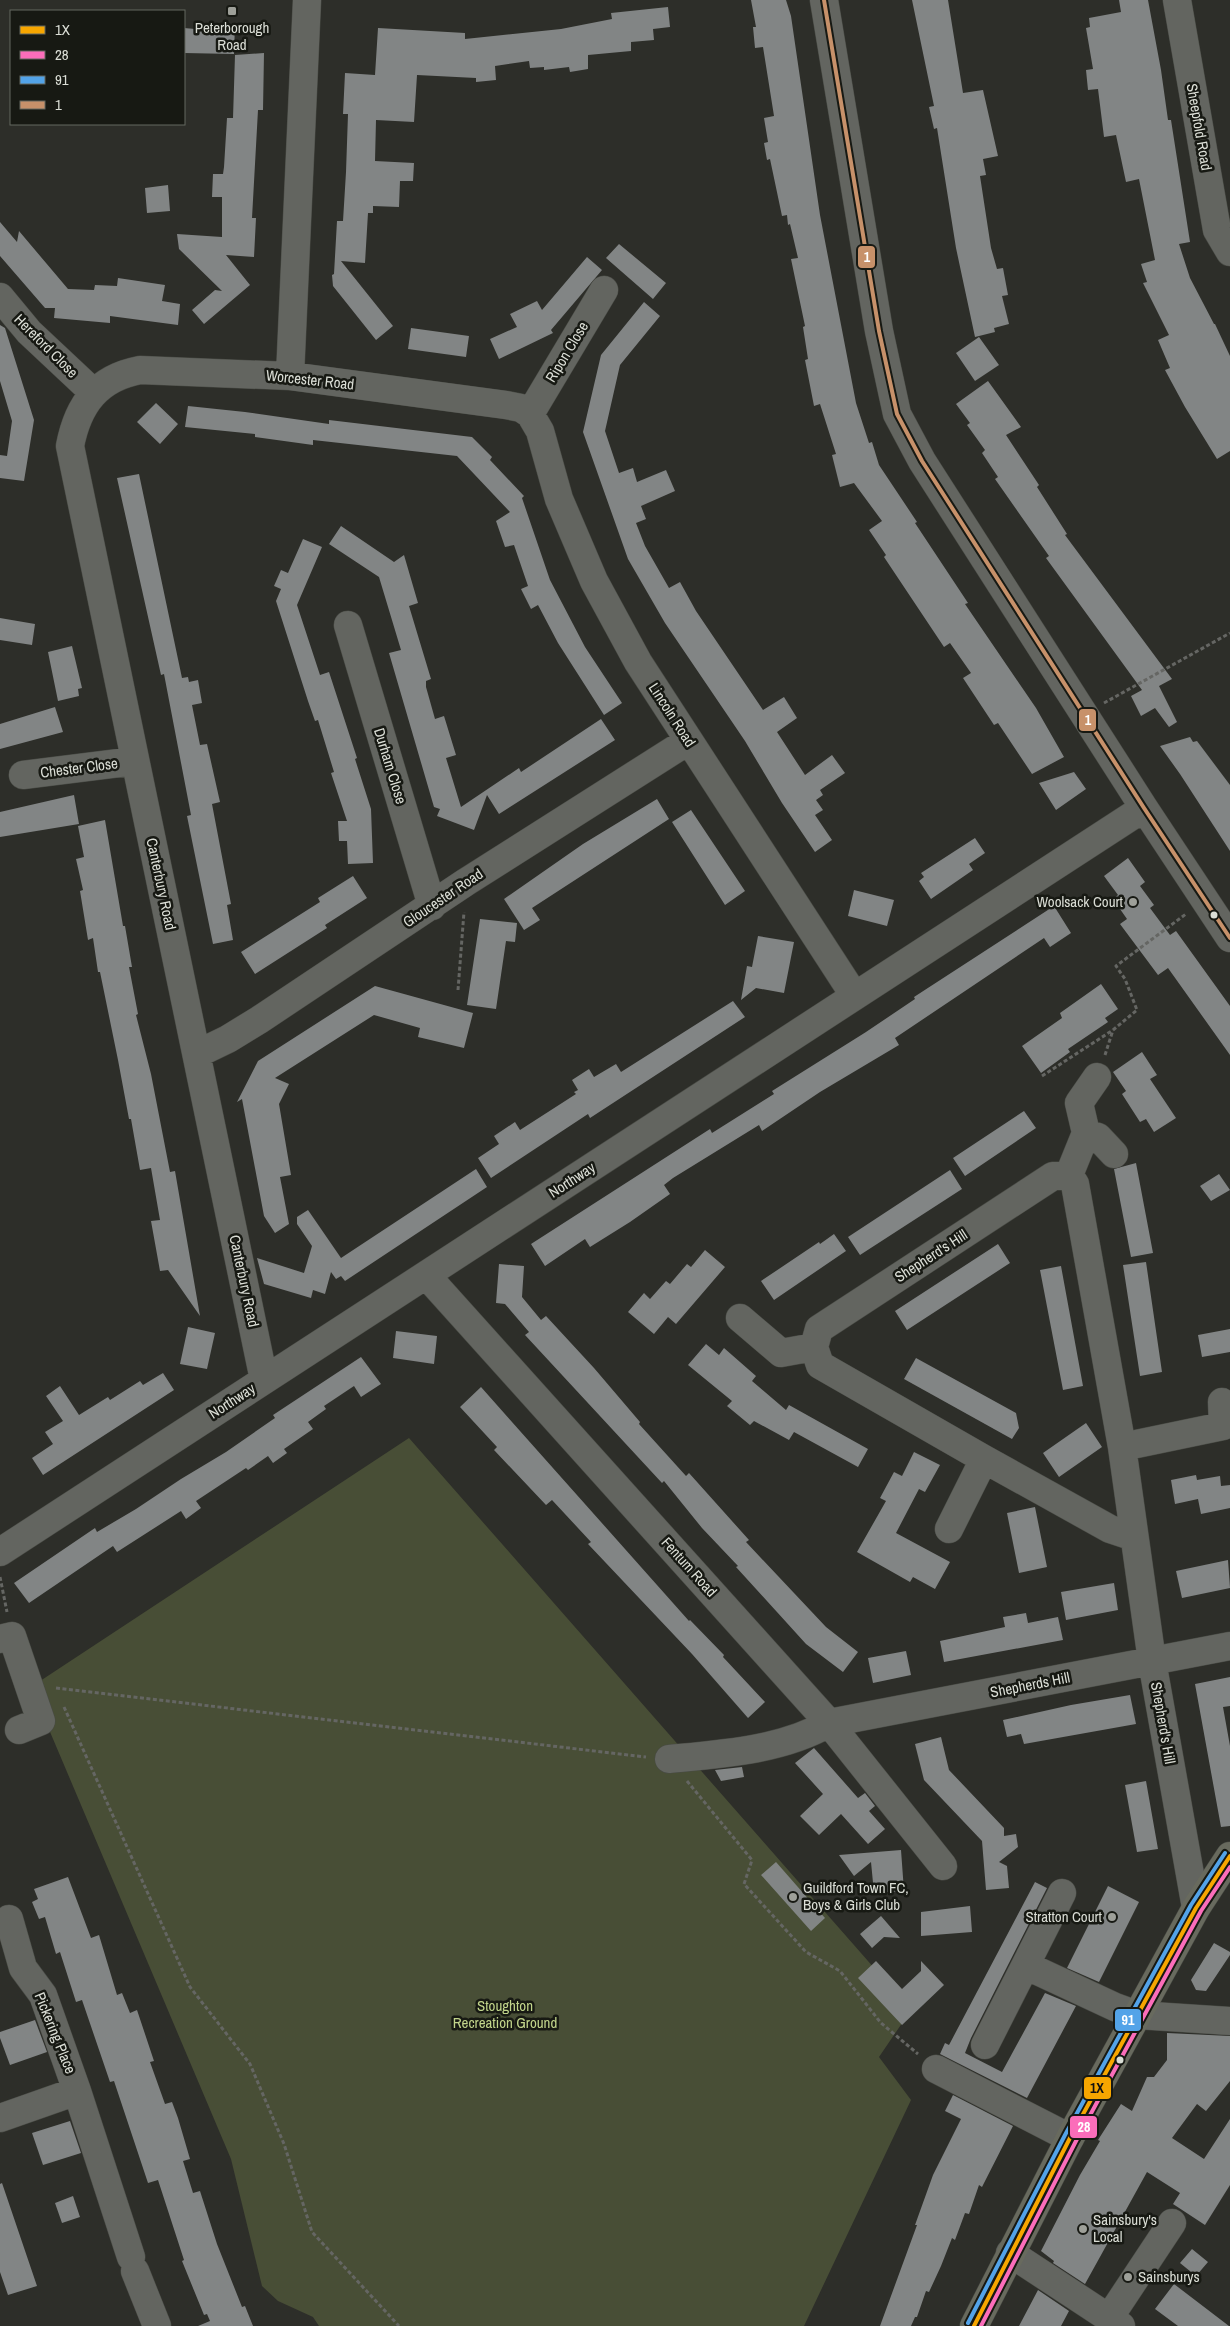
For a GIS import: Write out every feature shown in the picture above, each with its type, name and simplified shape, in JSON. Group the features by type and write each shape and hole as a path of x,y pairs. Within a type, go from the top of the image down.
{"main road":[{"path":"974,2326 1070,2138 1196,1908 1230,1856"}],"street":[{"path":"290,376 307,0"},
{"path":"824,0 879,331 897,414 922,461 1144,808 1230,938"},
{"name":"Sheepfold Road","path":"1177,0 1217,230 1230,252"},
{"name":"Ripon Close","path":"530,414 604,290"},
{"name":"Hereford Close","path":"0,297 29,332 94,392"},
{"name":"Worcester Road","path":"94,392 107,382 123,374 140,370 290,376 506,405 521,408 530,414"},
{"name":"Canterbury Road","path":"94,392 77,419 70,446 264,1380"},
{"name":"Lincoln Road","path":"530,414 540,431 559,499 594,582 638,662 854,995"},
{"name":"Durham Close","path":"348,625 432,906"},
{"name":"Gloucester Road","path":"197,1054 228,1039 259,1020 466,882 688,741"},
{"name":"Chester Close","path":"22,775 135,761"},
{"name":"Northway","path":"0,1552 1144,808"},
{"path":"1069,1175 1086,1133 1079,1104 1097,1078"},
{"path":"1086,1133 1098,1138 1114,1154"},
{"name":"Shepherd's Hill","path":"814,1347 819,1329 1053,1176 1069,1175 1075,1184 1122,1447 1152,1661 1196,1908"},
{"name":"Fentum Road","path":"426,1275 829,1723 943,1866"},
{"path":"740,1318 780,1353 814,1347 820,1365 984,1460 1110,1529 1134,1537"},
{"path":"1122,1447 1225,1421"},
{"path":"949,1529 984,1460"},
{"path":"6,1637 41,1721 19,1730"},
{"name":"Shepherds Hill","path":"669,1759 723,1754 809,1735 829,1723 1230,1646"},
{"path":"985,2045 1027,1966 1062,1893"},
{"name":"Pickering Place","path":"8,1938 23,1968 43,1995 77,2091 133,2264 157,2326"},
{"path":"1027,1966 1115,2007 1137,2015 1230,2021"},
{"path":"936,2069 1070,2138"},
{"name":"Pickering Place","path":"0,2118 77,2091"},
{"path":"1010,2253 1115,2322 1172,2223"}],"path":[{"path":"1082,711 1104,702 1230,633"},
{"path":"458,990 466,882"},
{"path":"1042,1076 1114,1030 1137,1010 1125,979 1116,966 1205,900"},
{"path":"0,1576 6,1637"},
{"path":"52,1681 60,1697"},
{"path":"56,1688 669,1759 752,1860 744,1884 806,1952 840,1971 882,2023 936,2069"},
{"path":"64,1706 190,1987 250,2064 284,2144 312,2232 399,2326"}],"green space":[{"name":"Stoughton Recreation Ground","path":"409,1438 911,2010 879,2057 911,2100 804,2326 319,2326 313,2317 278,2301 262,2286 231,2159 31,1687"}],"building":[{"path":"751,0 786,0 791,16 820,215 856,403 869,443 872,442 879,465 968,603 965,604 1036,708 1064,757 1032,774 998,723 994,725 963,678 971,673 950,643 944,647 884,557 886,555 869,530 882,521 854,483 840,487 832,455 836,454 820,404 814,406 805,360 808,359 803,327 805,326 791,259 798,258 790,224 788,225 787,215 782,216 770,159 767,160 764,143 768,142 764,118 774,116 763,47 755,48 753,27 756,27"},
{"path":"912,0 948,0 963,93 983,90 998,156 983,159 986,175 980,176 991,248 997,269 1003,268 1008,295 1002,296 1009,324 994,328 995,332 975,337 956,248 937,128 934,129 929,107 934,106"},
{"path":"1119,0 1148,0 1168,120 1171,120 1190,242 1179,244 1190,278 1230,356 1230,451 1217,459 1165,370 1170,368 1158,340 1169,335 1143,283 1147,282 1141,264 1155,260 1139,179 1126,182 1116,135 1104,137 1098,89 1088,90 1086,70 1093,69 1086,28 1090,27 1089,18 1121,12"},
{"path":"668,7 670,27 653,29 654,40 631,42 631,51 588,55 588,69 570,72 569,67 544,70 544,67 530,68 529,61 495,66 496,80 476,82 476,78 417,75 414,122 376,120 375,161 414,163 413,181 400,181 399,207 373,206 373,213 368,213 365,263 341,261 393,326 376,340 333,286 332,275 334,274 337,221 343,221 348,114 343,114 345,73 375,75 378,28 465,33 465,39 561,29 612,19 611,13"},
{"path":"195,23 235,24 234,54 185,53 185,28 195,29"},
{"path":"264,53 263,110 258,110 252,218 256,218 254,257 226,255 250,285 204,324 192,310 215,290 222,291 179,249 177,234 222,237 222,197 212,197 213,174 223,174 227,118 233,118 235,55"},
{"path":"168,185 170,211 147,213 145,188"},
{"path":"0,222 17,242 19,231 68,289 94,290 95,285 117,286 118,278 165,285 162,301 180,304 178,325 110,316 110,323 54,318 55,308 45,308 0,256"},
{"path":"619,244 666,283 653,299 606,258"},
{"path":"587,257 602,270 551,330 553,333 499,359 490,339 517,327 510,314 537,301 542,310"},
{"path":"644,302 660,316 620,365 605,431 619,473 633,468 637,482 666,470 675,491 641,506 646,519 636,523 645,546 669,588 680,582 696,611 763,710 784,697 797,718 777,732 805,775 832,755 845,773 820,790 823,795 816,800 823,810 815,815 832,840 815,852 782,803 745,741 665,623 628,559 583,432 601,355"},
{"path":"0,325 5,328 34,420 24,481 0,478 0,455 7,456 12,421 0,381"},
{"path":"411,328 469,336 466,357 408,349"},
{"path":"979,337 999,365 975,381 956,353"},
{"path":"988,381 1021,427 1006,435 1039,485 1037,487 1067,534 1065,535 1172,679 1159,686 1177,722 1169,727 1155,708 1141,716 1131,696 1142,690 1046,558 1049,556 995,479 998,477 982,453 985,450 967,425 970,423 956,404"},
{"path":"156,403 178,424 160,444 137,422"},
{"path":"188,406 329,424 329,420 472,437 492,457 490,460 524,496 522,498 550,580 585,647 622,703 604,715 558,643 538,605 531,609 521,589 528,586 514,545 505,547 496,521 510,512 457,456 313,440 313,445 255,437 255,434 185,427"},
{"path":"139,474 182,678 188,677 189,682 198,680 202,703 192,705 200,745 207,744 220,802 212,804 231,904 227,905 233,940 213,944 187,816 191,815 164,674 161,675 117,478"},
{"path":"341,526 394,562 404,555 418,603 409,606 431,679 426,681 426,687 435,719 444,716 456,755 446,758 461,807 519,768 521,772 601,719 615,740 499,814 487,795 474,830 437,816 440,809 434,807 389,653 401,650 379,577 329,544"},
{"path":"303,539 322,547 297,605 320,675 329,672 357,758 355,759 371,809 373,863 348,864 347,841 339,841 338,821 347,821 331,773 334,772 318,720 315,721 276,601 281,589 274,586 281,570 288,573"},
{"path":"0,618 35,624 32,645 0,640"},
{"path":"72,646 82,688 78,689 79,696 58,701 48,652"},
{"path":"55,707 63,732 0,749 0,724"},
{"path":"1190,737 1193,742 1197,741 1230,785 1230,851 1160,746"},
{"path":"1074,772 1086,789 1056,810 1039,783"},
{"path":"74,795 79,824 0,837 0,812"},
{"path":"657,799 669,819 532,908 540,920 524,930 504,899 583,844"},
{"path":"691,810 745,891 725,905 672,822"},
{"path":"105,820 132,967 129,967 138,1014 136,1015 151,1074 170,1172 175,1171 200,1316 168,1270 160,1271 151,1221 160,1220 151,1168 140,1170 100,972 98,972 93,938 88,940 80,891 83,890 76,859 84,857 78,826"},
{"path":"975,838 985,853 969,864 973,870 931,899 919,881 924,877 921,873"},
{"path":"1128,858 1145,882 1140,886 1154,905 1150,908 1170,935 1176,931 1230,1006 1230,1055 1168,968 1158,975 1120,924 1127,919 1113,899 1118,895 1104,876"},
{"path":"353,876 367,898 325,925 327,928 255,974 241,952 320,902 318,898"},
{"path":"854,890 894,900 887,926 848,916"},
{"path":"1054,906 1071,933 1050,947 1044,938 895,1038 899,1045 820,1092 762,1131 759,1125 673,1178 664,1185 670,1194 630,1222 590,1247 585,1239 545,1266 531,1244 710,1129 712,1133 774,1094 772,1091 866,1032 915,999 914,997"},
{"path":"480,919 517,923 515,942 506,941 496,1009 467,1005"},
{"path":"758,936 794,942 784,993 756,988 741,1000 747,966 752,967"},
{"path":"1101,984 1118,1009 1105,1018 1108,1022 1068,1049 1070,1052 1041,1073 1022,1046 1062,1018 1060,1013"},
{"path":"375,986 473,1013 464,1048 418,1037 420,1028 374,1015 275,1078 289,1084 279,1104 291,1175 280,1177 289,1224 275,1233 264,1216 242,1099 237,1102 258,1061"},
{"path":"733,1001 745,1017 590,1118 588,1114 491,1178 478,1158 499,1144 494,1136 515,1122 520,1130 576,1094 574,1092 578,1090 572,1080 589,1069 594,1077 616,1064 621,1072"},
{"path":"1142,1052 1157,1075 1150,1079 1176,1118 1154,1132 1146,1119 1140,1122 1122,1094 1126,1091 1113,1072"},
{"path":"1024,1111 1036,1128 965,1176 953,1158"},
{"path":"1136,1163 1153,1253 1131,1257 1114,1169"},
{"path":"476,1169 487,1187 345,1281 341,1276 336,1279 331,1272 325,1294 313,1290 311,1298 264,1284 257,1258 304,1273 312,1246 297,1224 297,1217 308,1210 341,1258"},
{"path":"950,1170 962,1189 860,1255 848,1237"},
{"path":"1219,1174 1230,1190 1211,1201 1200,1186"},
{"path":"834,1234 846,1251 774,1300 761,1281"},
{"path":"998,1244 1010,1263 907,1330 895,1311"},
{"path":"705,1250 725,1267 676,1324 668,1317 654,1334 628,1312 644,1293 650,1299 666,1281 670,1284 687,1264 691,1267"},
{"path":"1146,1262 1162,1372 1140,1376 1123,1265"},
{"path":"499,1264 524,1266 522,1297 541,1320 546,1316 594,1368 640,1422 639,1424 686,1476 689,1473 749,1540 746,1542 826,1627 858,1652 843,1672 806,1644 702,1528 664,1481 662,1483 525,1335 529,1332 505,1304 496,1303"},
{"path":"1061,1266 1083,1386 1063,1390 1040,1270"},
{"path":"188,1327 215,1333 207,1369 180,1364"},
{"path":"1230,1329 1230,1352 1202,1357 1198,1335"},
{"path":"396,1331 437,1336 434,1364 393,1358"},
{"path":"706,1344 719,1355 724,1348 756,1376 752,1381 786,1410 789,1405 868,1449 858,1467 794,1432 789,1440 754,1421 750,1425 727,1406 732,1401 688,1365"},
{"path":"361,1357 381,1384 361,1397 354,1386 324,1406 326,1409 308,1422 313,1429 284,1449 287,1453 273,1463 268,1456 248,1470 246,1468 196,1501 201,1508 186,1519 181,1511 117,1552 113,1546 29,1603 14,1583 95,1528 97,1532 226,1452 275,1418 273,1415"},
{"path":"916,1358 1016,1413 1019,1428 1012,1439 904,1379"},
{"path":"163,1373 174,1390 43,1475 32,1458 53,1444 45,1432 63,1421 46,1396 60,1386 79,1415 108,1397 110,1400 140,1381 143,1385"},
{"path":"481,1387 689,1621 724,1655 723,1657 765,1702 748,1718 692,1654 588,1544 591,1542 552,1500 546,1505 494,1450 497,1447 460,1407"},
{"path":"1086,1423 1102,1447 1059,1477 1043,1453"},
{"path":"914,1452 940,1465 925,1492 919,1489 896,1533 950,1562 935,1589 913,1577 910,1582 857,1552 886,1501 880,1498 894,1472 902,1476"},
{"path":"1196,1475 1197,1480 1220,1476 1221,1486 1230,1485 1230,1508 1201,1514 1198,1499 1175,1504 1171,1480"},
{"path":"1035,1507 1047,1567 1019,1573 1007,1513"},
{"path":"1228,1560 1230,1588 1182,1598 1176,1571"},
{"path":"1114,1583 1118,1610 1066,1620 1061,1592"},
{"path":"1026,1613 1028,1623 1058,1617 1063,1640 944,1662 940,1641 1005,1627 1003,1617"},
{"path":"906,1651 911,1675 873,1683 868,1658"},
{"path":"1230,1677 1230,1706 1223,1707 1230,1746 1230,1826 1221,1827 1195,1684"},
{"path":"1130,1695 1136,1724 1024,1744 1021,1734 1007,1737 1003,1720 1071,1705"},
{"path":"941,1737 949,1770 1004,1828 1004,1836 1016,1834 1018,1847 999,1862 1007,1866 1009,1888 986,1890 982,1841 924,1780 915,1744"},
{"path":"814,1748 858,1798 865,1793 875,1806 869,1811 885,1829 868,1844 841,1814 819,1835 800,1816 823,1794 795,1763"},
{"path":"742,1767 744,1777 721,1781 715,1770"},
{"path":"1146,1781 1158,1849 1137,1852 1125,1785"},
{"path":"901,1850 904,1891 874,1893 871,1862 854,1876 839,1855"},
{"name":"Guildford Town FC, Boys & Girls Club","path":"776,1862 825,1918 811,1931 761,1875"},
{"path":"68,1877 91,1938 99,1935 117,1995 122,1993 130,2013 137,2010 154,2061 150,2062 165,2104 172,2102 178,2118 190,2159 183,2161 193,2193 200,2191 217,2244 242,2307 245,2306 253,2326 198,2326 210,2321 207,2314 204,2315 182,2261 184,2260 158,2180 148,2183 114,2081 110,2082 82,2000 76,2002 60,1952 56,1954 45,1917 39,1919 32,1902 38,1899 34,1889"},
{"path":"1035,1882 1047,1888 965,2053 1002,2072 1045,1993 1076,2006 1027,2098 940,2054 945,2043 949,2045"},
{"path":"1108,1886 1139,1902 1099,1982 1067,1968"},
{"path":"970,1906 972,1932 921,1936 921,1912"},
{"path":"881,1916 900,1938 884,1937 872,1948 860,1934"},
{"path":"1214,1943 1230,1952 1230,1955 1206,1991 1196,1990 1191,1980"},
{"path":"876,1961 902,1989 921,1971 921,1961 944,1985 902,2025 858,1978"},
{"path":"35,2020 47,2052 10,2065 0,2038 0,2032"},
{"path":"1167,2033 1230,2036 1230,2081 1206,2111 1197,2104 1172,2138 1204,2159 1230,2119 1230,2185 1205,2225 1173,2204 1180,2193 1147,2172 1085,2284 1053,2263 1054,2261 1041,2251 1080,2175 1100,2141 1098,2140 1121,2104 1132,2111 1147,2077 1154,2077 1167,2060"},
{"path":"953,2095 1013,2126 982,2187 979,2185 969,2214 965,2213 955,2240 952,2238 929,2292 926,2291 917,2317 915,2317 911,2326 880,2326 933,2175 961,2119 945,2111"},
{"path":"70,2121 81,2153 43,2165 32,2133"},
{"path":"2,2183 37,2286 8,2295 0,2272 0,2184"},
{"path":"73,2196 80,2217 62,2223 55,2203"},
{"path":"1192,2249 1208,2262 1196,2276 1180,2263"},
{"path":"1174,2284 1229,2326 1178,2326 1155,2309"},
{"path":"1038,2290 1069,2311 1061,2326 1019,2326"}],"transit line":[{"name":"1","path":"824,0 879,331 897,414 922,461 1144,808 1230,938"},
{"name":"91","path":"968,2323 1065,2135 1191,1905 1225,1853"},
{"name":"1X","path":"974,2326 1070,2138 1196,1908 1230,1856"},
{"name":"28","path":"981,2326 1076,2141 1201,1911 1230,1867"}],"place":[{"name":"Peterborough Road","path":"232,11"},
{"name":"Woolsack Court","path":"1133,902"},
{"name":"Guildford Town FC, Boys & Girls Club","path":"793,1897"},
{"name":"Stratton Court","path":"1112,1917"},
{"name":"Sainsbury's Local","path":"1083,2229"},
{"name":"Sainsburys","path":"1128,2277"}]}
